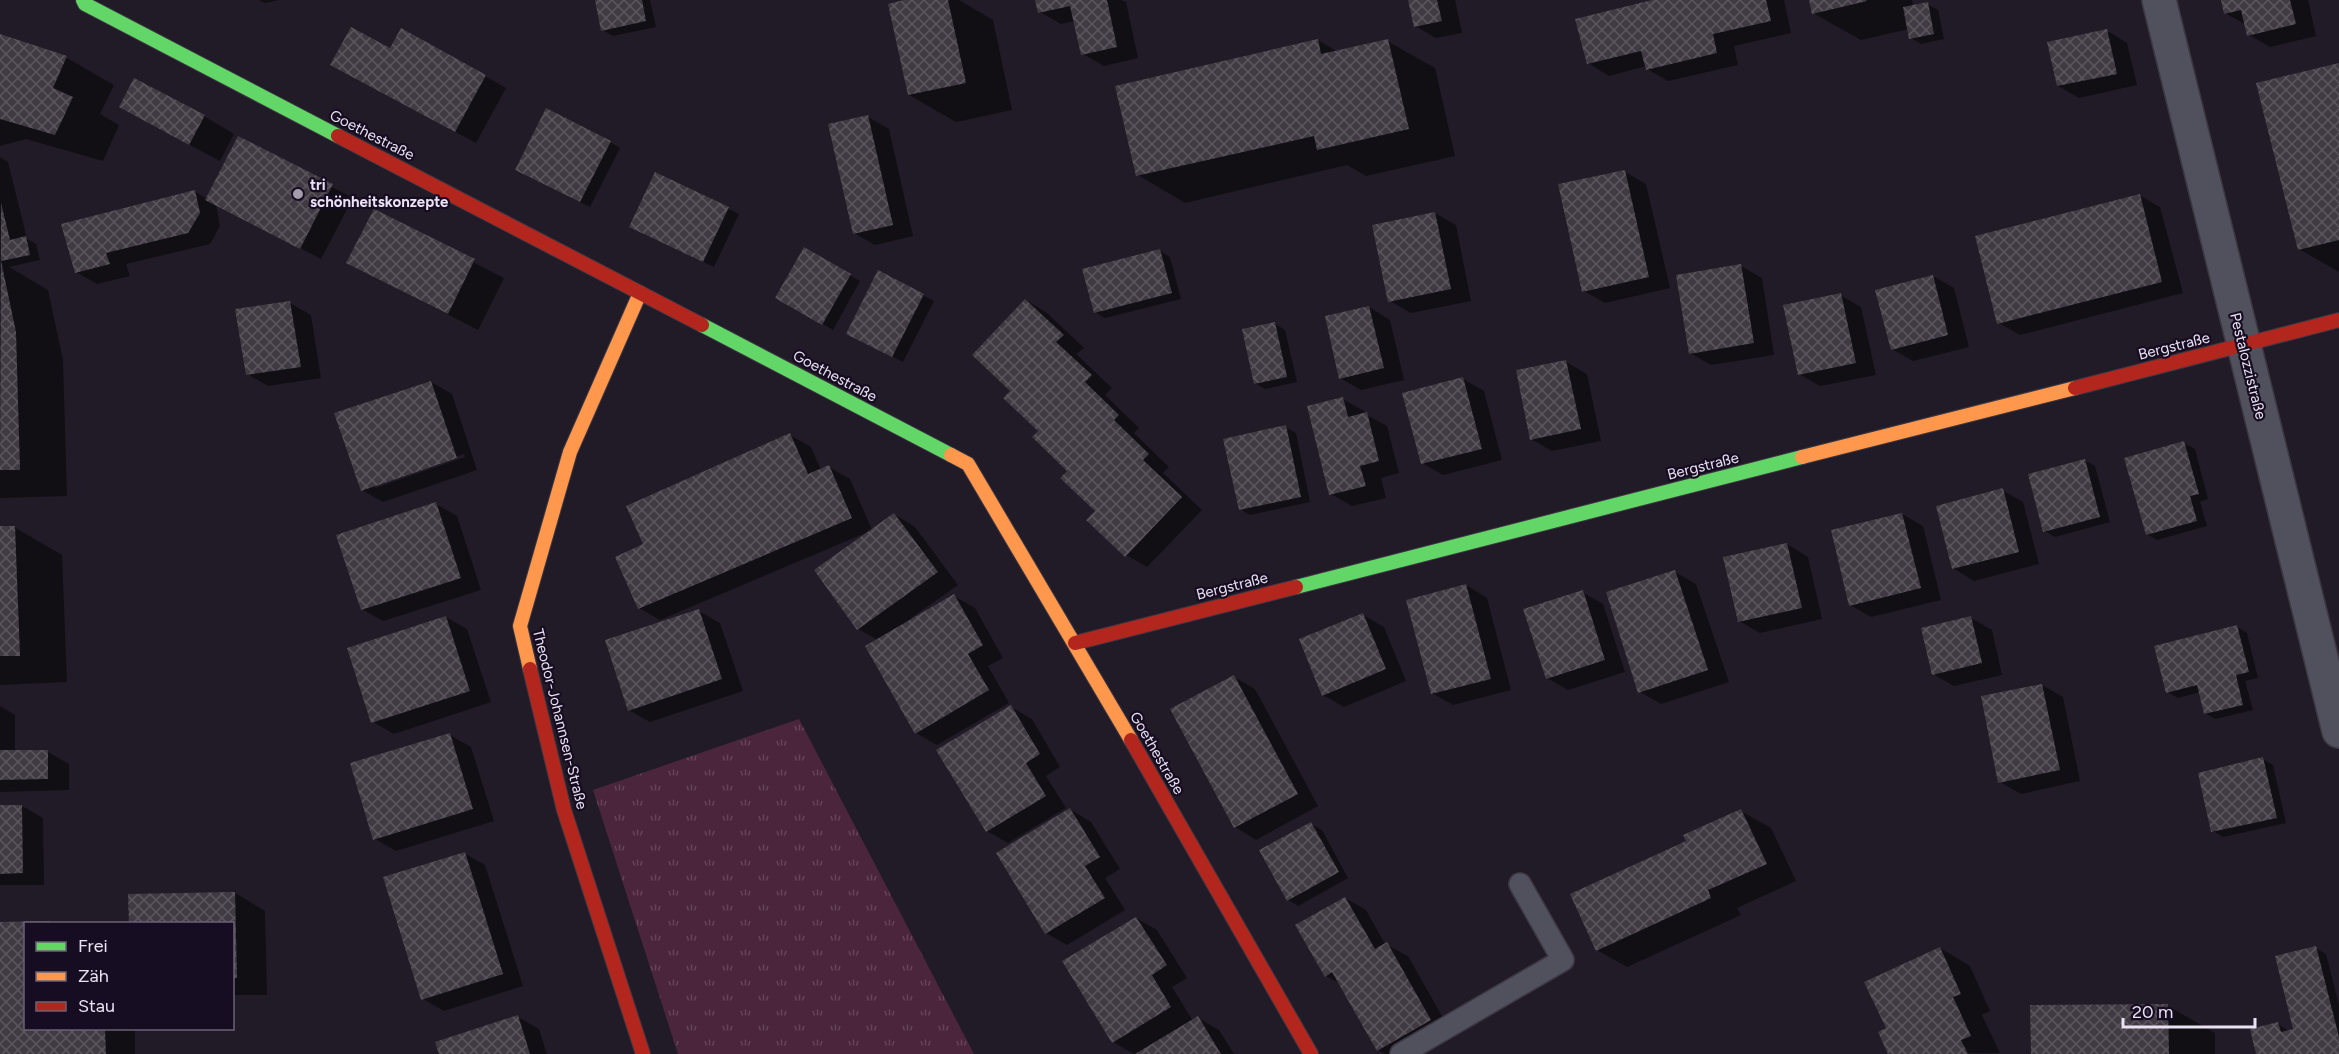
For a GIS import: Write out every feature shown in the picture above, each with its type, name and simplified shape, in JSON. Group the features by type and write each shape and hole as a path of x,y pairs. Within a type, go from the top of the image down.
{"street":[{"name":"Goethestraße","path":"83,0 85,4 968,464 1075,643 1311,1054"},
{"name":"Pestalozzistraße","path":"2158,0 2339,731"},
{"name":"Theodor-Johannsen-Straße","path":"640,293 570,452 520,626 564,810 643,1054"},
{"name":"Bergstraße","path":"1075,643 2339,320"}],"lane":[{"path":"1401,1054 1563,960 1520,884"}],"green space":[{"path":"799,719 974,1054 678,1054 593,790"}],"building":[{"path":"595,0 642,0 646,21 601,31"},
{"path":"904,0 948,0 966,83 908,95 888,4"},
{"path":"1035,0 1107,0 1117,47 1081,55 1070,6 1038,13"},
{"path":"1408,0 1437,0 1442,21 1414,27"},
{"path":"1652,0 1766,0 1771,21 1713,34 1717,53 1646,70 1641,51 1587,64 1575,19"},
{"path":"1809,0 1866,0 1867,1 1812,14"},
{"path":"2221,0 2290,0 2296,24 2247,36 2241,10 2224,14"},
{"path":"1928,2 1934,34 1909,39 1903,7"},
{"path":"351,27 390,48 401,28 486,75 455,132 330,65"},
{"path":"2107,29 2117,74 2057,86 2047,42"},
{"path":"0,34 67,56 53,88 73,97 55,135 0,119"},
{"path":"1318,39 1321,54 1388,39 1409,129 1317,150 1314,136 1136,176 1115,86"},
{"path":"2339,63 2339,240 2298,250 2256,83"},
{"path":"134,78 205,115 189,145 119,107"},
{"path":"546,108 611,141 580,202 515,170"},
{"path":"868,115 893,225 853,234 828,124"},
{"path":"238,136 333,184 300,249 205,200"},
{"path":"1625,170 1649,277 1582,292 1558,184"},
{"path":"655,172 729,207 703,262 629,227"},
{"path":"195,190 200,213 188,233 106,253 110,264 75,273 61,224"},
{"path":"2140,194 2162,282 1997,324 1975,236"},
{"path":"1,203 10,240 26,236 30,255 1,261 16,332 20,470 0,470"},
{"path":"374,209 475,259 448,314 346,263"},
{"path":"1435,212 1451,289 1388,302 1372,225"},
{"path":"804,247 851,274 822,325 775,298"},
{"path":"1160,249 1172,293 1094,313 1082,269"},
{"path":"1741,264 1754,343 1689,354 1676,275"},
{"path":"878,270 924,294 892,357 846,334"},
{"path":"1933,275 1948,335 1891,350 1875,290"},
{"path":"1841,293 1856,363 1798,375 1783,305"},
{"path":"1025,299 1064,335 1056,342 1092,375 1085,382 1119,415 1114,420 1149,454 1143,460 1182,497 1125,557 1086,520 1095,511 1060,478 1067,471 1032,437 1038,431 1003,398 1010,391 972,355"},
{"path":"290,301 301,367 246,375 235,309"},
{"path":"1369,306 1384,368 1339,379 1325,316"},
{"path":"1275,322 1287,377 1254,384 1242,329"},
{"path":"1566,360 1581,429 1530,440 1516,370"},
{"path":"1463,377 1482,449 1421,464 1402,393"},
{"path":"431,381 457,458 361,491 334,413"},
{"path":"1343,397 1348,417 1367,412 1379,461 1360,466 1366,486 1329,495 1307,406"},
{"path":"1286,425 1301,497 1239,510 1223,439"},
{"path":"790,433 808,474 829,465 852,518 638,609 615,557 643,544 626,506"},
{"path":"2184,441 2199,494 2190,496 2197,521 2146,535 2124,458"},
{"path":"2085,459 2100,517 2043,532 2028,474"},
{"path":"2003,488 2019,552 1952,569 1936,506"},
{"path":"436,502 461,578 361,610 336,535"},
{"path":"894,513 938,572 857,630 814,570"},
{"path":"1902,513 1921,588 1849,606 1831,530"},
{"path":"0,526 15,526 20,656 0,656"},
{"path":"1787,543 1802,608 1738,622 1723,557"},
{"path":"1675,570 1708,670 1638,693 1606,592"},
{"path":"1466,584 1491,679 1431,694 1406,600"},
{"path":"1583,590 1605,660 1546,679 1523,609"},
{"path":"954,594 983,645 968,654 989,690 915,734 865,646"},
{"path":"699,609 722,679 628,711 605,640"},
{"path":"1363,613 1386,669 1322,696 1299,639"},
{"path":"446,616 470,691 371,723 347,648"},
{"path":"1971,616 1982,663 1932,675 1921,628"},
{"path":"2237,625 2249,672 2236,675 2243,705 2204,714 2197,685 2166,693 2154,646"},
{"path":"1234,675 1298,794 1234,828 1170,709"},
{"path":"2042,684 2060,770 1998,783 1981,696"},
{"path":"1011,705 1040,754 1026,763 1046,796 986,832 936,750"},
{"path":"450,733 473,809 373,840 350,763"},
{"path":"0,750 48,750 48,779 0,780"},
{"path":"2263,757 2277,818 2211,832 2198,773"},
{"path":"0,805 22,805 23,873 0,874"},
{"path":"1070,808 1100,857 1085,866 1105,898 1045,934 996,853"},
{"path":"1741,809 1767,864 1708,890 1711,898 1596,951 1570,894 1686,841 1683,835"},
{"path":"1311,822 1339,872 1287,901 1259,850"},
{"path":"465,852 503,974 421,1000 383,877"},
{"path":"235,892 237,978 234,978 234,922 129,922 128,894"},
{"path":"1345,897 1375,949 1387,942 1431,1020 1377,1051 1332,972 1325,977 1295,925"},
{"path":"1136,917 1167,965 1152,975 1171,1007 1112,1043 1062,961"},
{"path":"50,921 24,922 24,1030 105,1030 106,1054 0,1054 0,922"},
{"path":"2316,946 2339,1037 2339,1054 2256,1054 2250,1029 2278,1022 2281,1032 2293,1029 2275,956"},
{"path":"1940,947 1961,994 1953,997 1971,1036 1961,1040 1968,1054 1888,1054 1878,1032 1886,1028 1864,982"},
{"path":"2168,1004 2169,1054 2031,1054 2030,1005"},
{"path":"518,1015 530,1054 439,1054 435,1042"},
{"path":"1198,1016 1221,1054 1135,1054"}],"traffic: fast":[{"path":"83,0 85,4 338,136"},
{"path":"702,325 951,455"},
{"path":"1296,587 1802,457"}],"traffic: slow":[{"path":"530,669 520,626 570,452 640,293"},
{"path":"1802,457 2075,388"},
{"path":"951,455 968,464 1131,740"}],"traffic: jam":[{"path":"338,136 702,325"},
{"path":"2075,388 2339,320"},
{"path":"1075,643 1296,587"},
{"path":"530,669 564,810 643,1054"},
{"path":"1131,740 1311,1054"}],"place":[{"name":"tri schönheitskonzepte","path":"298,194"}]}
